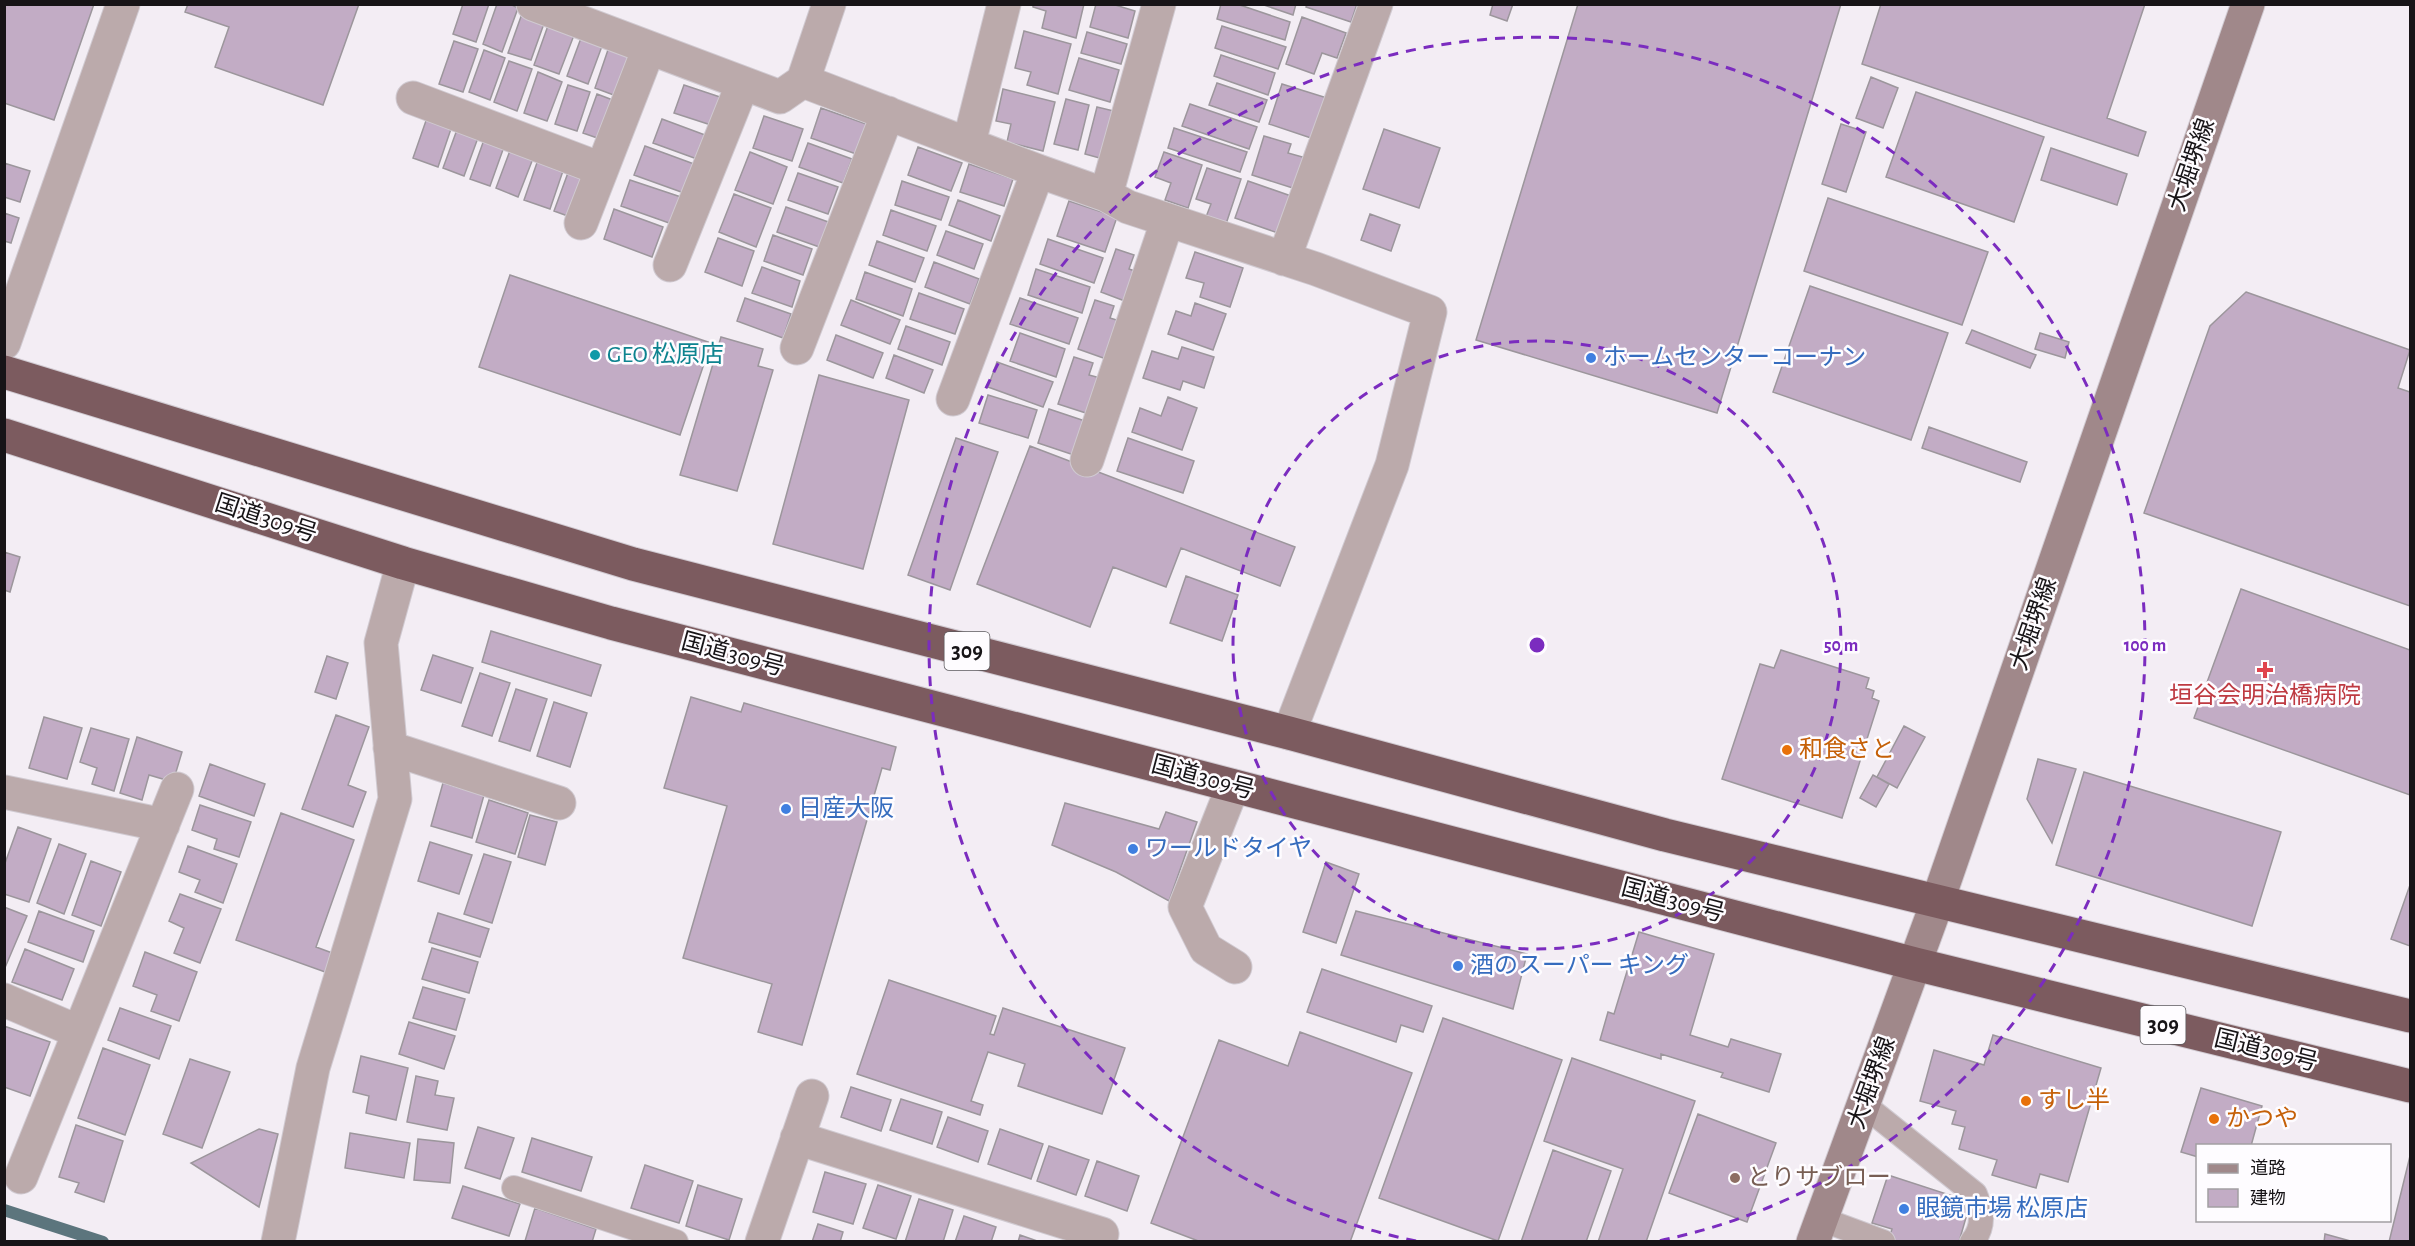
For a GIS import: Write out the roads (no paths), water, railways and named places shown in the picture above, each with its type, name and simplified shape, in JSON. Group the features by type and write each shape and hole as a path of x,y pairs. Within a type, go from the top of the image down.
{"highway":[{"name":"309","path":"4,372 633,564 1289,733 1665,835 2410,1016"},
{"name":"国道309号","path":"4,435 403,562 611,623 1915,964 2410,1086"}],"main road":[{"name":"大堀堺線","path":"1817,1230 1938,900 2248,4"}],"street":[{"path":"4,343 123,4"},
{"path":"533,4 780,97 803,81 829,4"},
{"path":"969,143 1004,4"},
{"path":"1106,195 1159,4"},
{"path":"1284,259 1376,4"},
{"path":"581,223 649,48"},
{"path":"803,81 1106,195 1128,207 1167,222 1284,259 1430,312 1392,465 1289,733"},
{"path":"670,265 743,83"},
{"path":"413,98 601,169"},
{"path":"797,348 888,113"},
{"path":"952,399 1038,171"},
{"path":"1087,460 1167,222"},
{"path":"278,1242 312,1068 394,799 381,644 403,562"},
{"path":"390,748 559,803"},
{"path":"1233,786 1185,907 1206,949 1235,967"},
{"path":"21,1177 177,789"},
{"path":"4,792 163,825"},
{"path":"4,1000 78,1032"},
{"path":"762,1242 812,1096"},
{"path":"797,1138 1102,1234"}],"lane":[{"path":"1864,1105 1975,1194 1983,1212 1979,1233 1972,1242"},
{"path":"514,1188 676,1242"},
{"path":"1817,1230 1883,1242"}],"waterway":[{"path":"4,1210 103,1242"}],"place":[{"name":"GEO 松原店","path":"595,355"},
{"name":"ホームセンターコーナン","path":"1591,358"},
{"name":"垣谷会明治橋病院","path":"2265,670"},
{"name":"和食さと","path":"1787,750"},
{"name":"日産大阪","path":"786,809"},
{"name":"ワールドタイヤ","path":"1133,849"},
{"name":"酒のスーパー キング","path":"1458,966"},
{"name":"すし半","path":"2026,1101"},
{"name":"かつや","path":"2214,1119"},
{"name":"とりサブロー","path":"1735,1178"},
{"name":"眼鏡市場 松原店","path":"1904,1209"}]}
